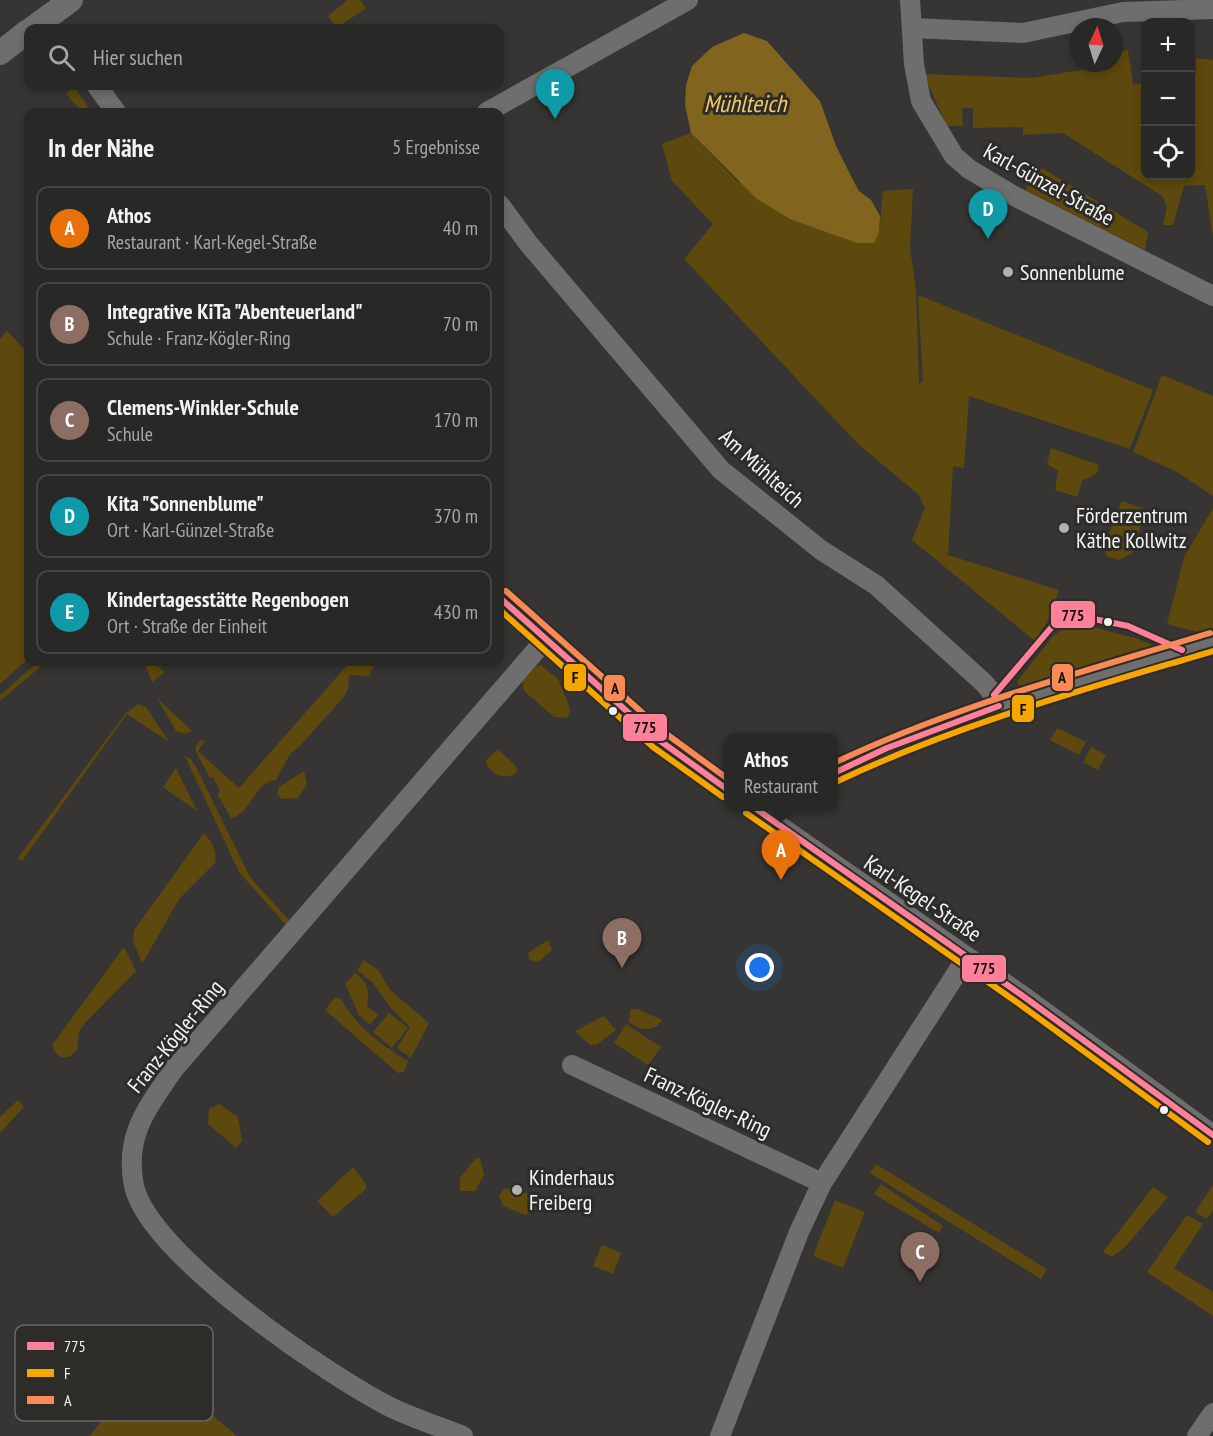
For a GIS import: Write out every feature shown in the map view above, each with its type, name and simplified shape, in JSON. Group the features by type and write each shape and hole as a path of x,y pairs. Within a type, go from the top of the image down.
{"main road":[{"path":"47,24 71,0"},
{"path":"0,53 24,35"}],"street":[{"path":"494,108 688,0"},
{"name":"Karl-Günzel-Straße","path":"910,0 914,64 921,101 954,156 969,169 1014,196 1213,296"},
{"path":"912,28 1023,33 1123,12 1213,9"},
{"path":"100,90 113,108"},
{"name":"Am Mühlteich","path":"504,211 528,243 722,470 821,550 876,585 984,682 999,706"},
{"path":"504,601 659,740 724,786"},
{"name":"Franz-Kögler-Ring","path":"464,1436 390,1407 336,1376 301,1353 224,1292 165,1238 144,1209 134,1186 133,1149 143,1113 173,1070 545,640"},
{"path":"838,771 887,748 999,706 1213,642"},
{"name":"Karl-Kegel-Straße","path":"764,811 1213,1135"},
{"path":"720,1436 799,1232 822,1183 967,957"},
{"name":"Franz-Kögler-Ring","path":"572,1065 822,1183"},
{"path":"1197,1436 1213,1413"}],"shaded area":[{"path":"348,0 360,0 366,8 343,24 334,24 328,16"},
{"path":"1128,50 1133,85 1141,84 1141,180 1195,180 1196,58 1213,60 1213,236 1205,185 1184,186 1173,225 1163,225 1167,206 1162,196 1063,133 1023,135 1023,127 973,128 973,108 962,108 963,126 947,126 924,74 1031,78 1069,72 1123,72 1123,51"},
{"path":"71,90 76,90 89,108 78,108 66,94"},
{"path":"691,133 737,181 879,232 883,191 913,189 910,248 916,290 919,384 923,380 918,295 1153,390 1130,449 969,396 964,468 953,466 948,555 1059,590 1047,622 1035,641 912,540 925,508 919,495 858,444 684,259 713,224 672,181 662,144"},
{"path":"1042,168 1148,232 1145,250 1025,190"},
{"path":"7,331 24,349 24,663 0,684 0,339"},
{"path":"1162,375 1213,396 1213,496 1177,472 1133,452"},
{"path":"1051,448 1099,465 1097,473 1082,481 1077,497 1055,490 1058,471 1047,464"},
{"path":"1122,501 1144,509 1135,551 1120,560 1107,557 1103,548"},
{"path":"1213,508 1213,630 1201,633 1167,624 1184,557"},
{"path":"1073,622 1135,638 1157,647 1021,689 1017,682 1053,636"},
{"path":"541,665 559,680 570,710 566,718 554,717 524,691 522,681 535,667"},
{"path":"33,666 41,666 0,701 0,695"},
{"path":"146,666 157,666 165,672 152,682"},
{"path":"346,666 374,666 369,676 349,675 348,689 343,698 290,754 276,780 262,786 244,810 231,818 217,794 220,792 213,777 210,778 196,752 196,746 201,740 205,741 198,751 239,788"},
{"path":"157,698 192,731 185,734 176,731"},
{"path":"138,704 146,707 169,742 127,714 22,861 18,858 125,714"},
{"path":"1057,728 1086,742 1079,755 1050,740"},
{"path":"1091,747 1106,755 1098,770 1083,762"},
{"path":"498,749 516,766 517,772 513,775 498,775 487,765 486,760"},
{"path":"185,756 191,759 196,767 250,877 288,919 290,922 287,926 239,872"},
{"path":"176,768 197,811 163,787"},
{"path":"304,771 307,784 298,798 281,799 277,793 279,787"},
{"path":"204,833 216,855 215,863 179,899 142,964 133,940 134,930"},
{"path":"548,940 552,950 540,961 534,962 529,959 528,953"},
{"path":"124,947 136,971 84,1024 79,1032 77,1050 69,1057 61,1057 54,1051 53,1044"},
{"path":"364,960 379,971 390,990 429,1023 411,1058 397,1048 410,1027 391,1008 372,982 357,970"},
{"path":"355,973 367,987 367,1006 378,1015 370,1025 359,1015 345,984"},
{"path":"335,997 341,999 354,1018 370,1034 408,1061 404,1072 398,1073 325,1010"},
{"path":"630,1009 638,1009 662,1020 651,1029 642,1029 629,1022"},
{"path":"389,1013 408,1028 392,1048 373,1032"},
{"path":"604,1016 616,1030 596,1045 590,1045 575,1031"},
{"path":"626,1024 661,1047 648,1065 614,1043"},
{"path":"18,1100 24,1107 0,1133 0,1117"},
{"path":"219,1104 238,1117 242,1141 236,1148 208,1124 209,1109"},
{"path":"476,1158 480,1158 484,1175 475,1191 460,1191 460,1178"},
{"path":"876,1164 1047,1269 1041,1279 870,1173"},
{"path":"353,1167 366,1184 366,1189 333,1217 317,1201"},
{"path":"881,1184 943,1226 939,1233 874,1194"},
{"path":"1213,1185 1213,1210 1207,1219 1195,1212"},
{"path":"1153,1187 1168,1197 1126,1246 1112,1257 1103,1252"},
{"path":"505,1188 534,1195 538,1201 536,1210 525,1215 503,1206 499,1196"},
{"path":"835,1200 865,1212 843,1268 813,1256"},
{"path":"1187,1215 1203,1224 1174,1268 1213,1292 1213,1316 1147,1272"},
{"path":"602,1245 621,1253 613,1274 593,1266"},
{"path":"213,1416 237,1436 89,1436 102,1421 213,1421"}],"water":[{"name":"Mühlteich","path":"744,33 767,41 820,101 836,146 854,182 859,191 871,200 880,216 879,232 874,243 857,243 790,219 757,199 691,133 685,105 686,85 692,66 712,47"}],"transit line":[{"name":"A","path":"506,591 665,733 724,776"},
{"name":"775","path":"504,602 659,740 724,787"},
{"name":"F","path":"504,614 653,747 723,797"},
{"name":"775","path":"994,695 1056,622 1069,614 1128,626 1182,650"},
{"name":"A","path":"838,761 972,707 1210,633"},
{"name":"F","path":"838,781 929,742 976,725 1213,651"},
{"name":"775","path":"838,771 887,748 999,706"},
{"name":"775","path":"759,811 1023,996 1213,1135"},
{"name":"F","path":"746,813 1018,1003 1208,1142"}],"place":[{"name":"Kindertagesstätte Regenbogen","path":"555,119"},
{"name":"Kita \"Sonnenblume\"","path":"988,239"},
{"name":"Sonnenblume","path":"1008,272"},
{"name":"Förderzentrum Käthe Kollwitz","path":"1064,528"},
{"name":"Athos","path":"781,880"},
{"name":"Integrative KiTa \"Abenteuerland\"","path":"622,968"},
{"name":"Kinderhaus Freiberg","path":"517,1190"},
{"name":"Clemens-Winkler-Schule","path":"920,1282"}]}
